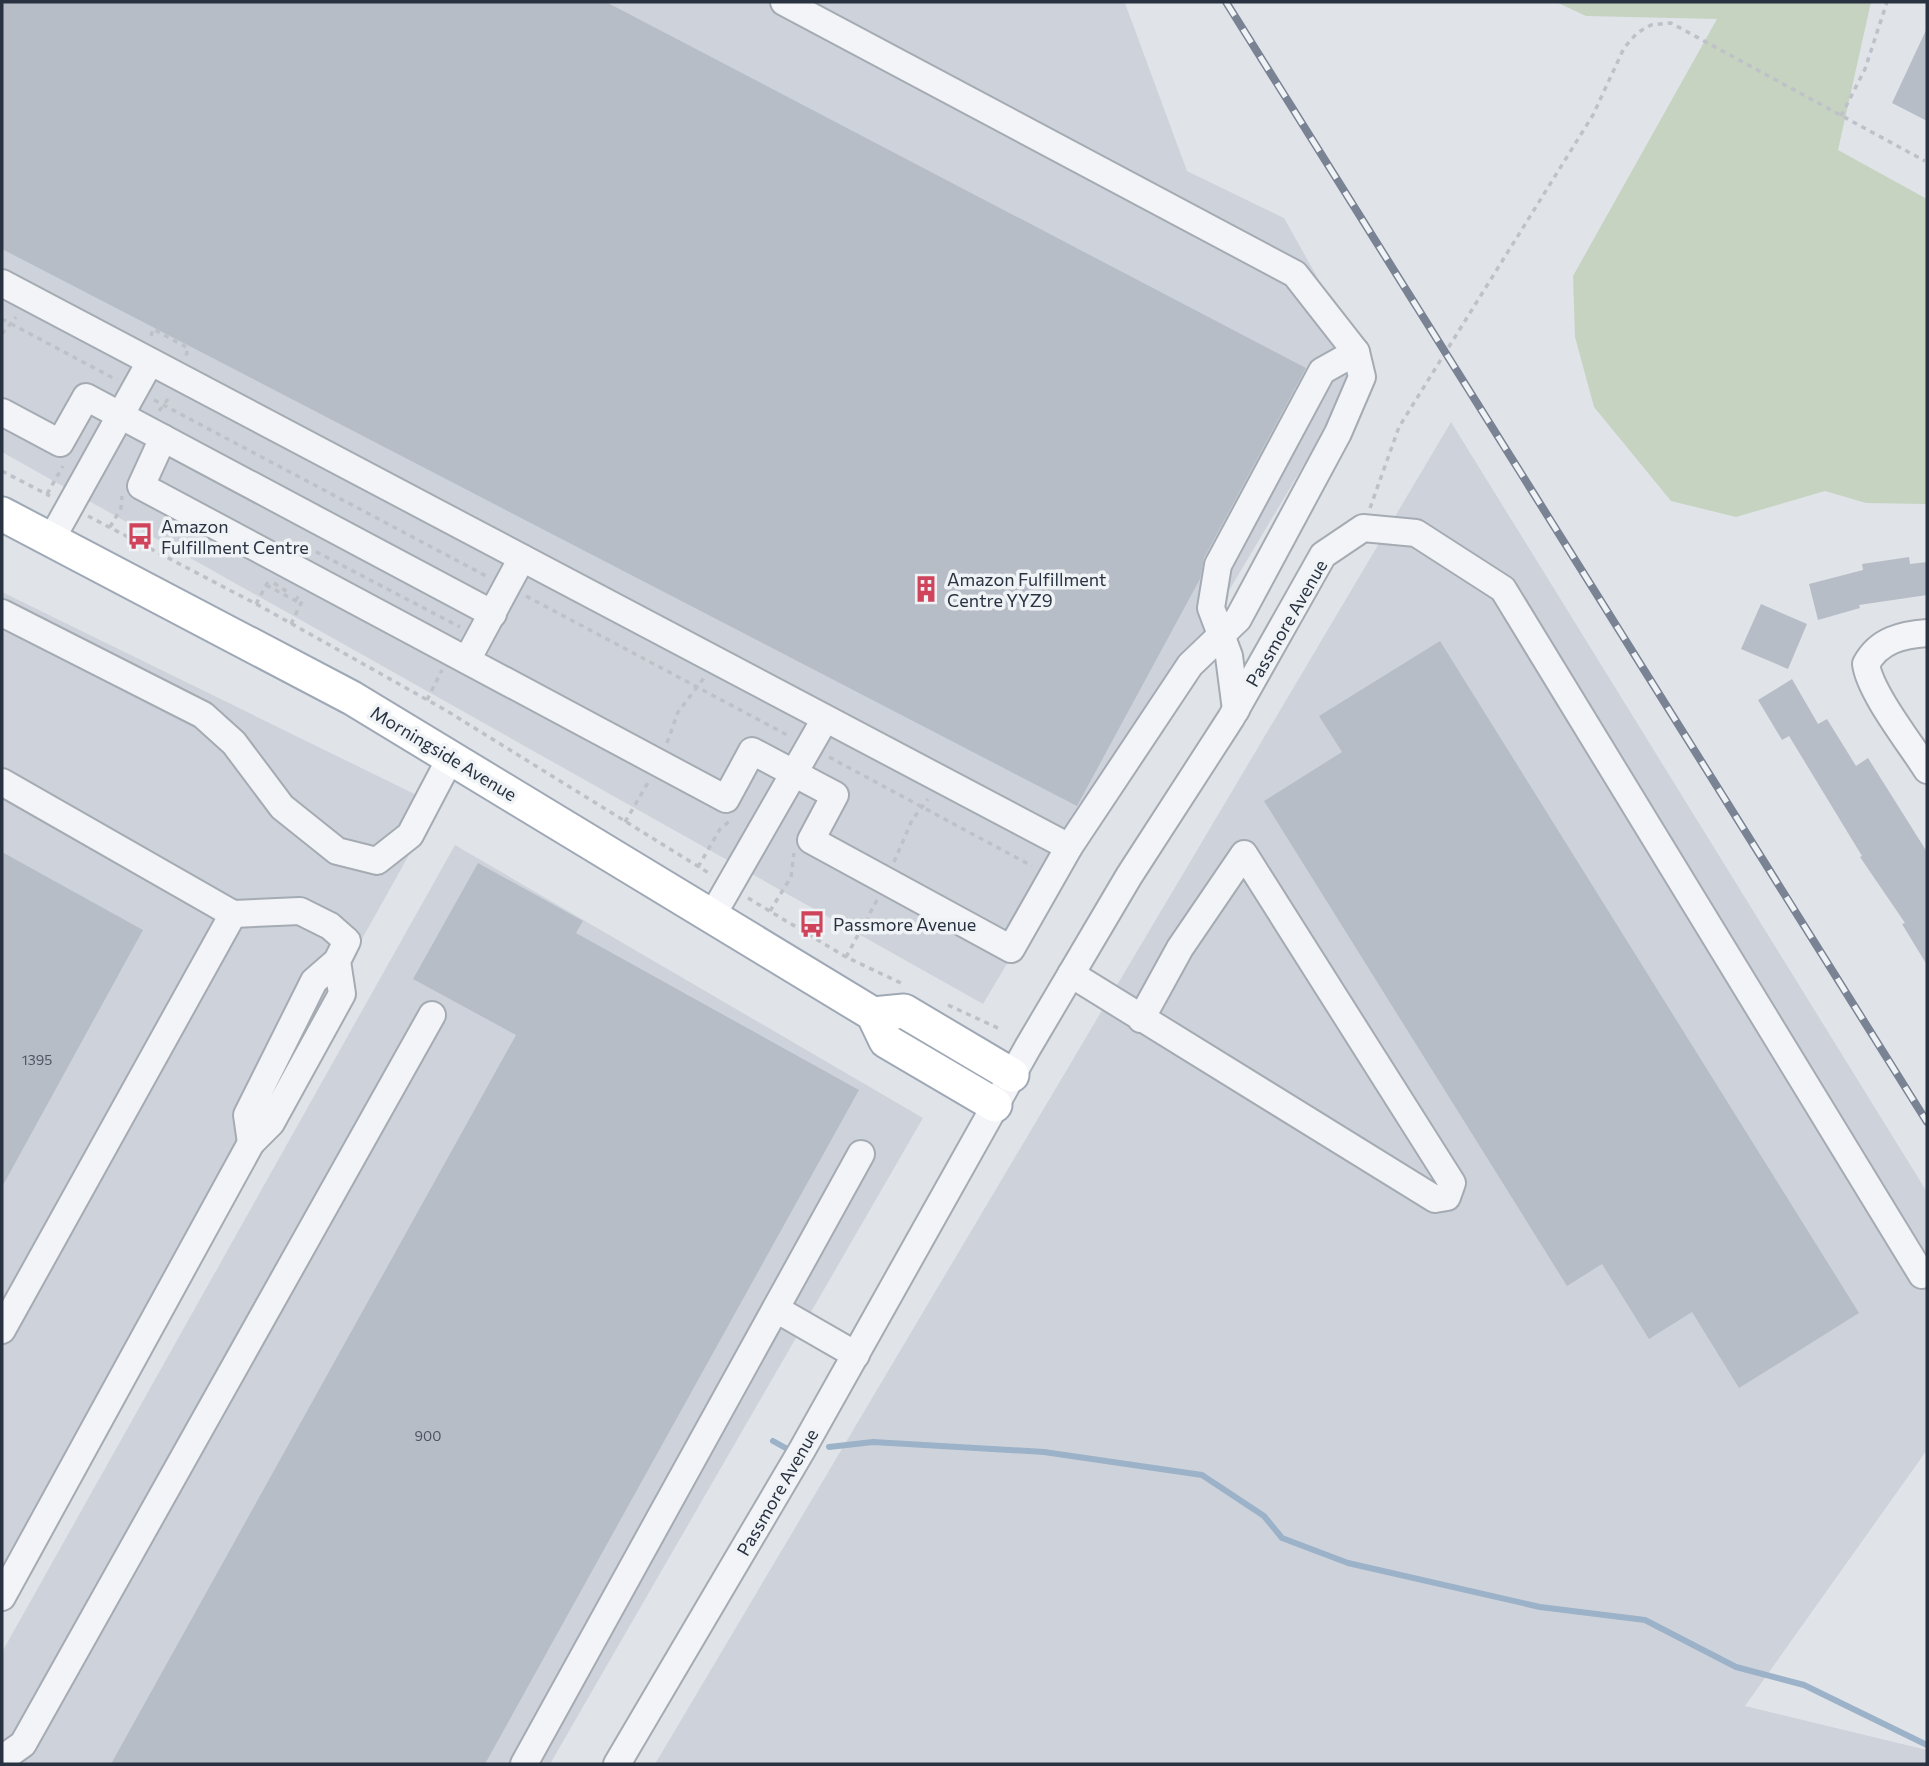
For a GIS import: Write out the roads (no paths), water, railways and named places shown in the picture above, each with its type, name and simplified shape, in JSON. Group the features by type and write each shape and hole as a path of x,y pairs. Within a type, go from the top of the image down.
{"main road":[{"name":"Morningside Avenue","path":"2,514 352,698 452,757 873,1014 886,1041 995,1105"},
{"path":"873,1014 904,1011 1012,1075"}],"street":[{"path":"163,438 141,486 726,799 752,751 835,795 811,840 1011,949 1069,847 1190,665 1219,634 1238,619 1338,433 1362,377 1356,352 1295,274 784,2"},
{"path":"2,283 1069,847"},
{"path":"1236,710 1229,656 1211,608 1218,565 1322,371 1356,352"},
{"path":"51,540 150,362"},
{"path":"2,412 60,443 86,397 493,614"},
{"name":"Passmore Avenue","path":"617,1764 856,1355 1012,1075 1129,876 1236,710 1323,555 1363,528 1416,533 1503,589 1922,1275"},
{"path":"467,660 522,558"},
{"path":"2,613 203,715 234,743 282,807 337,851 377,861 410,835 452,757"},
{"path":"1927,633 1904,635 1884,644 1871,655 1866,664 1868,677 1927,770"},
{"path":"712,916 825,719"},
{"path":"2,782 233,914 300,911 330,926 347,941 337,961 314,981 247,1115 251,1143 2,1597"},
{"path":"1071,974 1141,1019 1435,1199 1447,1197 1452,1183 1244,854 1180,948 1141,1019"},
{"path":"2,1330 233,914"},
{"path":"2,1759 23,1744 432,1015"},
{"path":"524,1764 862,1154"},
{"path":"776,1309 856,1355"}],"waterway":[{"path":"773,1441 791,1451"},
{"path":"829,1447 873,1442 1044,1452 1202,1475 1264,1516 1282,1538 1348,1563 1540,1607 1645,1620 1736,1667 1804,1685 1927,1745"}],"railway":[{"path":"1226,2 1927,1122"}],"place":[{"name":"Amazon Fulfillment Centre","path":"140,536"},
{"name":"Amazon Fulfillment Centre YYZ9","path":"926,589"},
{"name":"Passmore Avenue","path":"812,924"}]}
